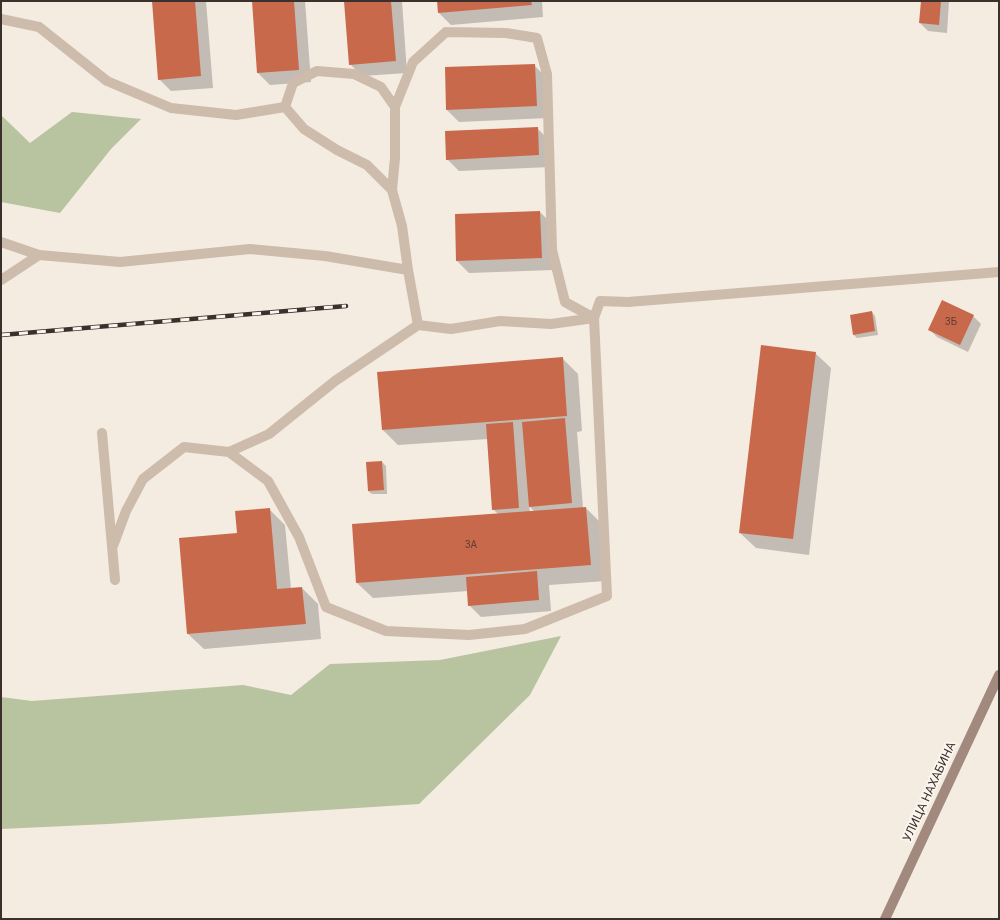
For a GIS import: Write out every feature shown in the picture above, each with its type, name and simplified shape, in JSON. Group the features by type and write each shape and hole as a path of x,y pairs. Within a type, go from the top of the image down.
{"main road":[{"name":"УЛИЦА НАХАБИНА","path":"885,919 999,675"}],"street":[{"path":"1,19 38,28 107,81 171,108 236,115 285,107"},
{"path":"418,325 402,226 392,190 395,158 395,107 412,62 446,32 506,33 537,38 547,74 552,250 565,302 594,318"},
{"path":"285,107 293,84 317,71 354,74 381,87 395,107"},
{"path":"285,107 304,129 337,150 367,165 392,190"},
{"path":"1,242 39,256 120,262 250,249 325,256 408,270"},
{"path":"1,280 39,256"},
{"path":"113,546 126,511 143,479 184,447 229,452 268,481 299,537 326,607 386,631 469,635 525,629 608,596 594,318 600,301 628,302 999,272"},
{"path":"229,452 269,434 335,381 418,325 451,329 500,321 551,324 594,318"},
{"path":"102,433 115,580"}],"green space":[{"path":"72,112 141,119 111,149 60,213 1,202 1,115 30,143"},
{"path":"561,636 530,695 419,804 108,824 1,829 1,697 32,701 243,685 291,695 330,664 440,660"}],"building":[{"path":"152,1 195,1 201,76 158,80"},
{"path":"252,1 294,1 299,70 257,73"},
{"path":"344,1 391,1 396,61 349,65"},
{"path":"437,1 531,1 532,5 438,13"},
{"path":"921,1 941,1 939,25 919,23"},
{"path":"535,64 537,106 446,110 445,67"},
{"path":"538,127 539,155 446,160 445,131"},
{"path":"540,211 542,258 456,261 455,214"},
{"path":"942,300 974,315 960,345 928,330"},
{"path":"872,311 875,331 853,335 850,315"},
{"path":"761,345 816,352 793,539 739,533"},
{"path":"563,357 567,416 382,430 377,372"},
{"path":"565,418 572,503 529,507 522,422"},
{"path":"513,422 519,508 492,510 486,424"},
{"path":"382,461 384,490 368,491 366,462"},
{"path":"586,507 591,565 356,583 352,524"},
{"path":"270,508 277,589 302,587 306,624 187,634 179,538 237,533 235,511"},
{"path":"537,571 539,600 468,606 466,577"}],"railway":[{"path":"1,335 346,306"}]}
